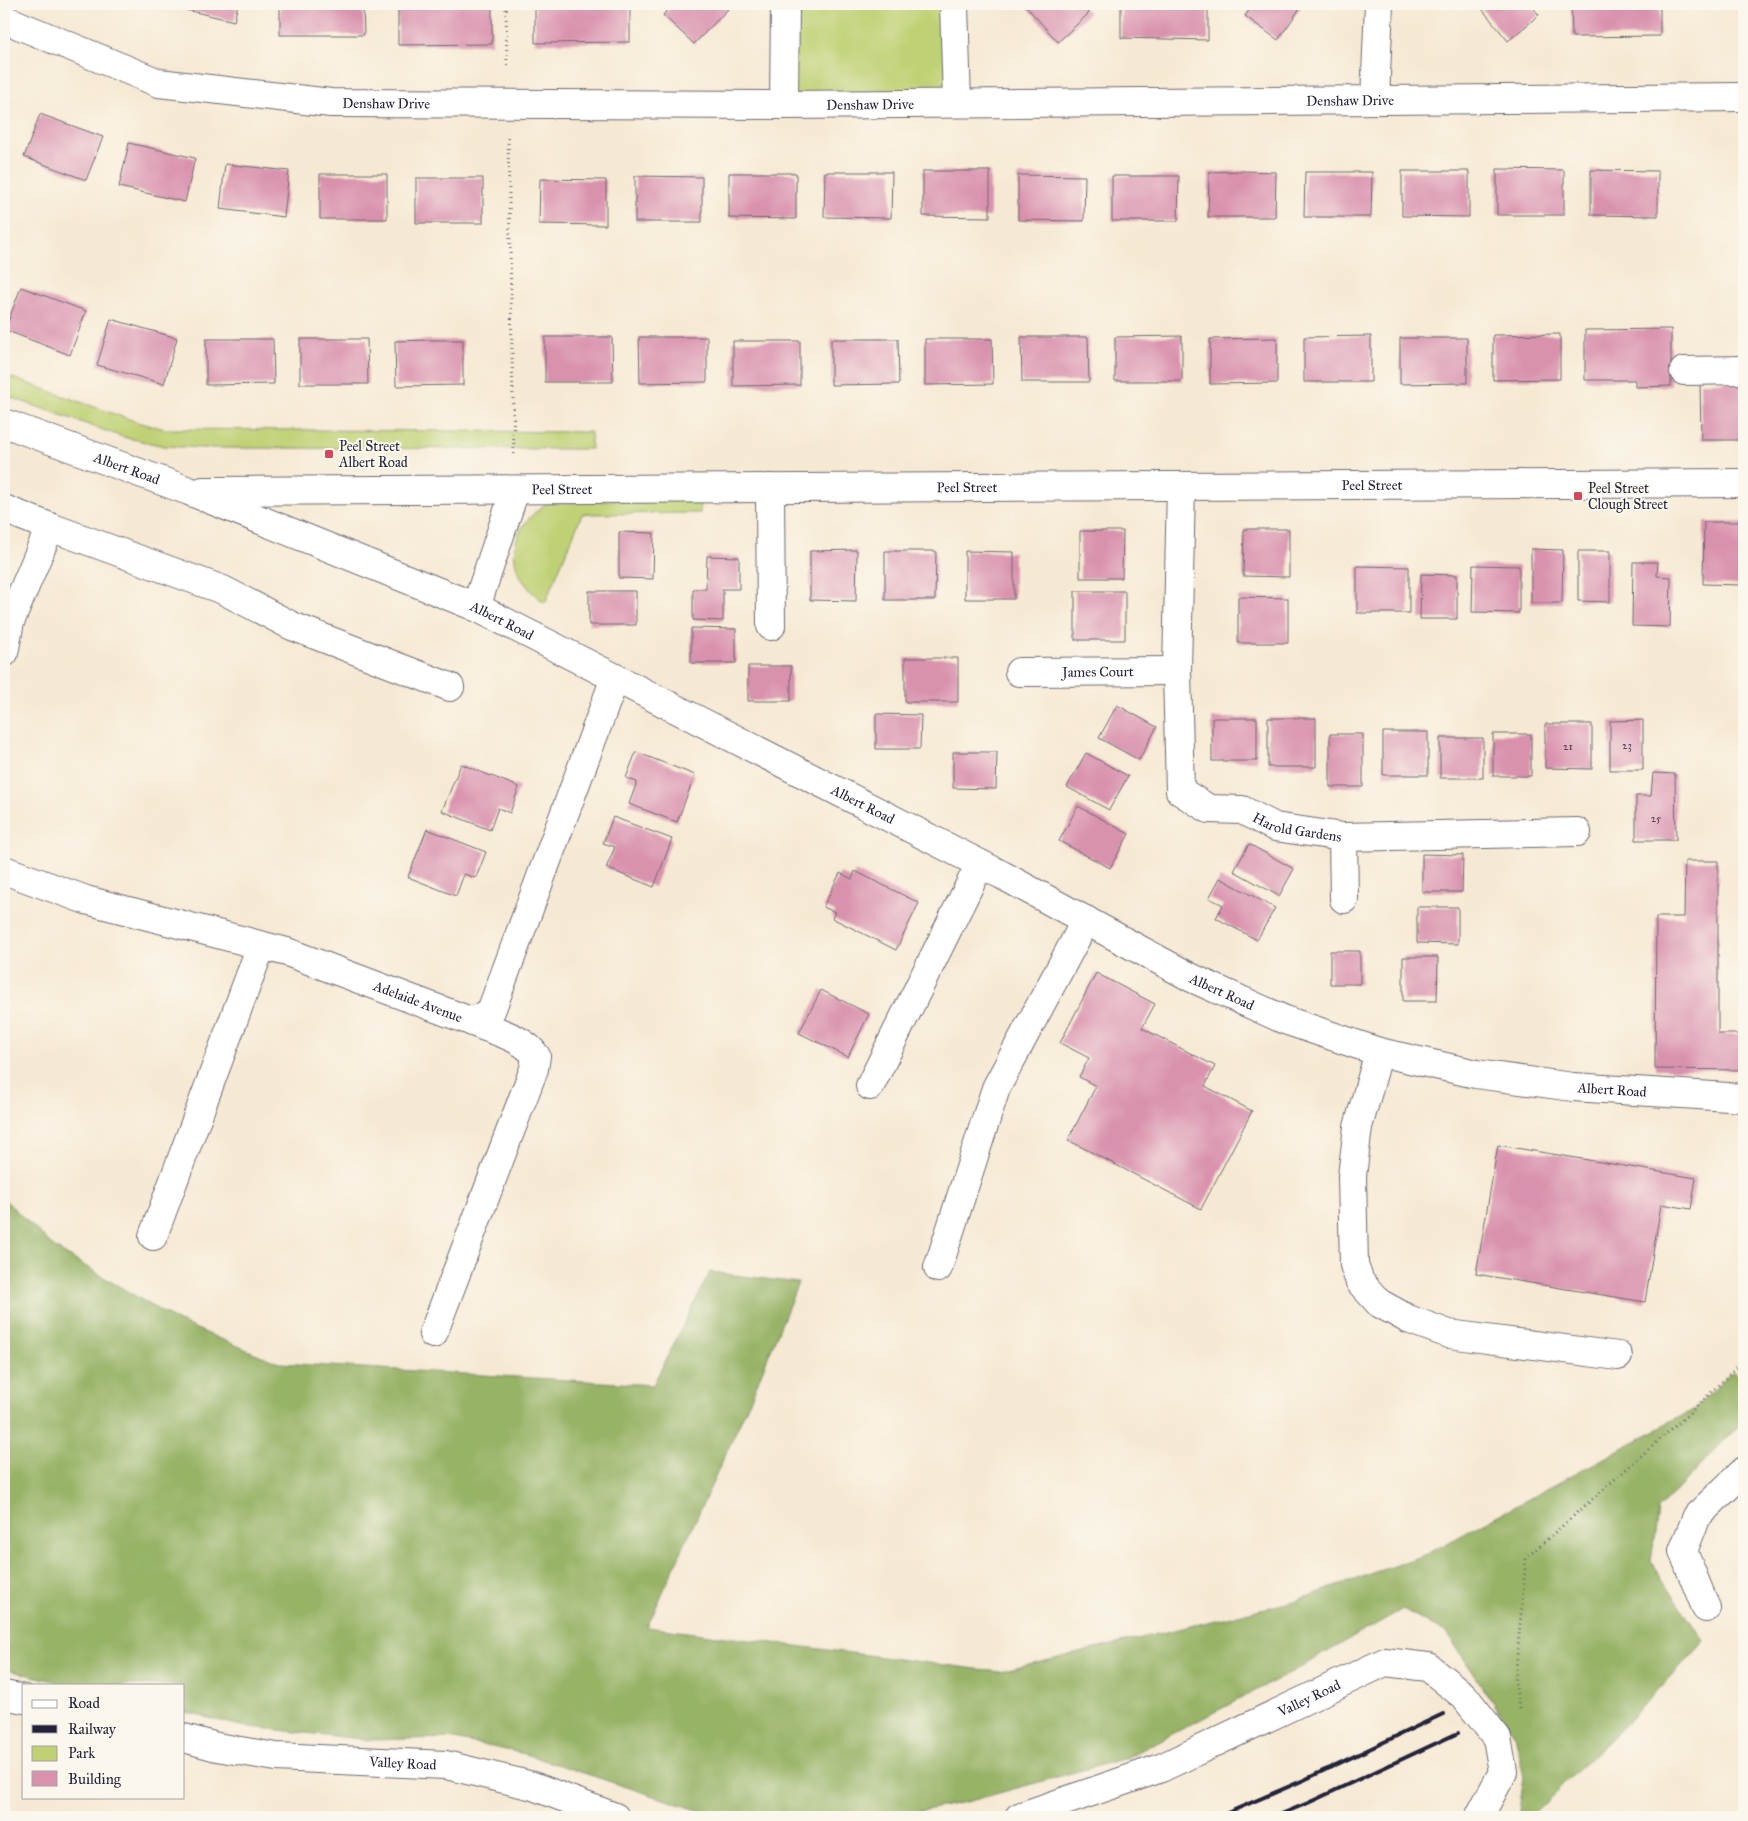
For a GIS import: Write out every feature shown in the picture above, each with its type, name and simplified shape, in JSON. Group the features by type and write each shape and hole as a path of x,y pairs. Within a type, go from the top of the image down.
{"street":[{"path":"784,104 785,4"},
{"path":"954,4 957,103"},
{"path":"1375,99 1379,4"},
{"name":"Denshaw Drive","path":"4,19 159,82 331,103 784,104 1744,96"},
{"path":"1684,371 1744,370"},
{"name":"Albert Road","path":"4,423 189,491 476,607 980,864 1192,978 1285,1020 1379,1052 1476,1074 1573,1087 1744,1098"},
{"name":"Peel Street","path":"189,491 1744,483"},
{"name":"Harold Gardens","path":"1181,486 1177,671 1180,791 1209,809 1242,810 1275,827 1343,837 1577,832"},
{"path":"770,488 771,626"},
{"path":"476,607 515,490"},
{"path":"4,509 223,590 292,626 450,687"},
{"path":"4,653 10,622 50,527"},
{"name":"James Court","path":"1018,672 1177,671"},
{"name":"Adelaide Avenue","path":"4,870 86,900 287,952 473,1022 491,1011 615,678"},
{"path":"1343,837 1344,899"},
{"path":"870,1086 980,864"},
{"path":"938,1268 996,1088 1086,920"},
{"path":"152,1236 261,946"},
{"path":"433,1334 534,1069 536,1056 523,1043 473,1022"},
{"path":"1379,1052 1358,1127 1352,1176 1354,1265 1360,1282 1379,1303 1408,1319 1448,1334 1618,1356"},
{"path":"1706,1608 1683,1551 1698,1516 1744,1472"},
{"name":"Valley Road","path":"1019,1817 1162,1768 1385,1662 1428,1667 1464,1696 1497,1738 1503,1772 1479,1817"},
{"path":"4,1695 22,1700"},
{"name":"Valley Road","path":"185,1738 217,1747 276,1757 446,1765 533,1786 616,1817"}],"path":[{"path":"506,4 515,490"},
{"path":"1520,1718 1515,1680 1526,1558 1693,1410 1744,1360"}],"green space":[{"path":"785,4 954,4 957,103 784,105"},
{"path":"4,375 140,423 166,429 591,432 591,449 203,448 164,446 123,437 4,395"},
{"path":"700,497 700,513 582,514 545,603 522,579 516,566 514,553 517,539 533,514 547,503"},
{"path":"4,1199 55,1248 177,1321 279,1363 653,1385 710,1272 798,1283 752,1396 647,1627 1000,1672 1295,1601 1427,1554 1693,1410 1733,1371 1744,1380 1744,1420 1658,1510 1651,1562 1704,1642 1668,1681 1531,1817 1518,1817 1524,1777 1514,1735 1447,1633 1403,1609 1288,1674 1126,1758 970,1801 892,1817 719,1817 525,1754 450,1738 370,1740 241,1726 185,1712 185,1684 66,1684 4,1669"}],"building":[{"path":"160,4 238,4 234,21"},
{"path":"280,4 363,4 364,35 280,35"},
{"path":"398,4 492,4 492,44 398,45"},
{"path":"630,4 630,42 535,43 535,5"},
{"path":"674,4 733,4 694,44 663,15"},
{"path":"1024,4 1080,4 1089,13 1058,42"},
{"path":"1121,4 1208,4 1208,40 1121,38"},
{"path":"1254,4 1303,4 1278,40 1245,16"},
{"path":"1478,4 1530,4 1539,15 1508,41"},
{"path":"1571,4 1660,4 1660,36 1572,37"},
{"path":"4,96 11,100 4,114"},
{"path":"40,114 103,137 86,180 24,157"},
{"path":"129,143 195,158 185,202 119,187"},
{"path":"225,164 289,171 284,217 220,209"},
{"path":"1497,169 1564,170 1564,215 1497,215"},
{"path":"1591,170 1658,171 1658,216 1591,215"},
{"path":"923,171 990,171 990,217 923,216"},
{"path":"1402,171 1469,171 1469,217 1402,216"},
{"path":"825,172 892,172 891,218 824,217"},
{"path":"1209,172 1276,172 1275,217 1208,217"},
{"path":"1305,172 1372,172 1371,217 1304,217"},
{"path":"729,173 796,173 796,219 729,218"},
{"path":"320,174 387,174 387,219 320,219"},
{"path":"1018,175 1085,176 1084,221 1018,220"},
{"path":"635,176 702,177 702,222 635,222"},
{"path":"1112,176 1179,176 1178,221 1112,221"},
{"path":"416,178 483,178 483,223 416,223"},
{"path":"540,179 606,180 606,225 539,224"},
{"path":"21,287 86,311 70,355 5,330"},
{"path":"111,319 177,338 164,384 97,365"},
{"path":"1671,329 1671,386 1635,387 1635,380 1585,380 1585,330"},
{"path":"1560,334 1560,379 1493,380 1493,335"},
{"path":"1182,336 1182,381 1115,381 1115,337"},
{"path":"1371,336 1371,382 1304,382 1304,337"},
{"path":"545,337 612,337 613,382 545,382"},
{"path":"639,337 707,337 707,382 640,383"},
{"path":"1021,337 1088,337 1089,382 1022,382"},
{"path":"1277,338 1277,383 1210,384 1210,339"},
{"path":"1400,338 1467,338 1467,383 1400,384"},
{"path":"206,339 273,339 274,384 206,385"},
{"path":"300,339 367,339 368,384 300,384"},
{"path":"831,339 898,339 899,384 831,385"},
{"path":"925,339 992,339 993,384 925,385"},
{"path":"463,340 463,385 396,386 395,341"},
{"path":"733,341 800,341 800,385 733,386"},
{"path":"1700,382 1744,382 1744,440 1701,440"},
{"path":"1704,522 1744,522 1744,585 1703,584"},
{"path":"1244,529 1289,529 1289,577 1243,576"},
{"path":"1080,531 1123,531 1122,578 1080,578"},
{"path":"619,532 654,533 653,579 619,578"},
{"path":"1531,549 1563,550 1562,603 1531,603"},
{"path":"857,550 856,601 810,600 810,551"},
{"path":"885,551 936,551 935,600 885,600"},
{"path":"965,551 1014,552 1014,599 965,599"},
{"path":"1578,551 1610,551 1610,602 1578,601"},
{"path":"707,556 739,557 739,589 723,589 723,621 693,620 693,589 706,589"},
{"path":"1633,562 1658,562 1657,576 1671,577 1670,627 1632,626"},
{"path":"1473,565 1519,566 1519,613 1472,612"},
{"path":"1357,566 1409,567 1409,613 1357,613"},
{"path":"1421,574 1457,575 1457,619 1420,619"},
{"path":"589,591 636,591 636,625 589,625"},
{"path":"1075,591 1125,591 1125,640 1075,640"},
{"path":"1238,597 1288,598 1288,643 1238,643"},
{"path":"691,628 736,629 736,663 691,663"},
{"path":"905,658 958,658 958,702 905,702"},
{"path":"748,666 791,666 791,701 748,701"},
{"path":"1117,705 1157,727 1139,760 1099,738"},
{"path":"876,714 921,715 920,749 876,749"},
{"path":"1212,718 1257,718 1257,761 1212,761"},
{"path":"1268,718 1316,718 1316,767 1268,767"},
{"path":"1643,720 1643,770 1610,770 1610,721"},
{"path":"1545,724 1592,724 1592,769 1545,768"},
{"path":"1383,732 1428,732 1428,775 1383,775"},
{"path":"1330,734 1363,734 1363,787 1330,787"},
{"path":"1493,734 1531,734 1531,776 1493,776"},
{"path":"1440,738 1483,738 1483,778 1440,778"},
{"path":"636,752 695,775 677,822 629,804 637,782 626,778"},
{"path":"953,752 997,752 996,789 953,788"},
{"path":"1086,753 1128,776 1109,810 1067,787"},
{"path":"461,764 519,787 510,813 498,808 490,830 442,811"},
{"path":"1653,773 1675,774 1676,840 1636,840 1636,796 1651,796"},
{"path":"1078,806 1129,834 1110,868 1059,841"},
{"path":"613,817 672,839 654,887 606,868 615,847 603,843"},
{"path":"427,829 486,852 476,878 464,874 456,896 408,877"},
{"path":"1249,844 1294,869 1279,896 1234,871"},
{"path":"1422,854 1463,855 1462,892 1422,892"},
{"path":"1685,861 1718,861 1718,1034 1744,1034 1744,1070 1655,1069 1656,917 1684,917"},
{"path":"855,871 919,903 896,950 832,918 835,912 823,907 840,873 852,879"},
{"path":"1220,878 1275,908 1257,940 1216,918 1223,905 1209,898"},
{"path":"1417,907 1458,907 1458,944 1417,943"},
{"path":"1330,951 1360,951 1360,984 1330,984"},
{"path":"1403,957 1438,957 1437,1001 1403,1001"},
{"path":"1096,973 1155,1004 1142,1028 1215,1066 1205,1086 1252,1111 1201,1209 1068,1140 1096,1086 1079,1077 1089,1058 1060,1043"},
{"path":"821,990 869,1014 848,1057 799,1033"},
{"path":"1498,1145 1696,1178 1691,1209 1661,1204 1645,1302 1476,1274"}],"railway":[{"path":"1218,1817 1304,1780 1443,1714"},
{"path":"1274,1817 1458,1733"}],"place":[{"name":"Peel Street Albert Road","path":"329,454"},
{"name":"Peel Street Clough Street","path":"1578,496"}]}
